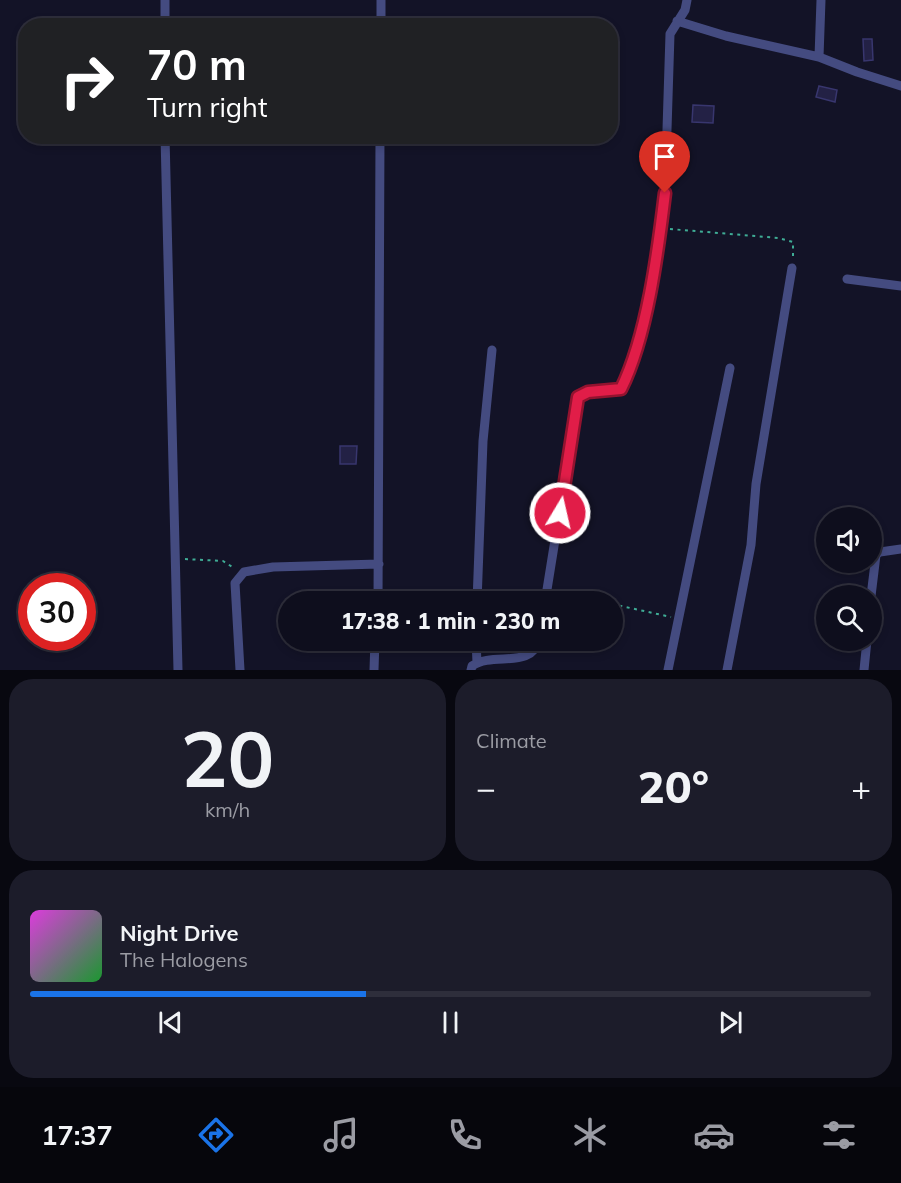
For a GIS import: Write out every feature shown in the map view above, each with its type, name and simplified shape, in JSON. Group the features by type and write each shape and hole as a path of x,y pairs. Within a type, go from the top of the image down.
{"street":[{"path":"165,0 165,18"},
{"path":"381,0 381,18"},
{"path":"547,591 578,397 588,392 618,390 624,382 640,337 661,228 665,193 670,34 687,0"},
{"path":"819,57 821,0"},
{"path":"677,21 819,57 856,72 901,86"},
{"path":"165,144 178,670"},
{"path":"378,591 380,144"},
{"path":"727,670 751,545 756,484 792,268"},
{"path":"847,279 901,286"},
{"path":"477,591 483,441 492,350"},
{"path":"668,670 730,368"},
{"path":"872,585 876,555 880,552 901,549"},
{"path":"240,670 235,583 241,574 255,568 379,564"},
{"path":"374,670 375,651"},
{"path":"475,651 474,666 521,660 535,651"},
{"path":"864,670 866,651"}],"path":[{"path":"661,228 759,235 793,242 792,268"},
{"path":"176,559 223,561 241,574"},
{"path":"623,606 679,619"}],"building":[{"path":"863,39 872,39 873,60 864,61"},
{"path":"819,86 837,90 835,102 816,97"},
{"path":"693,105 714,106 713,123 692,122"},
{"path":"340,446 357,446 356,464 340,464"}],"route":[{"path":"560,513 578,397 588,392 611,392 621,389 633,360 640,337 661,228 665,193"}]}
